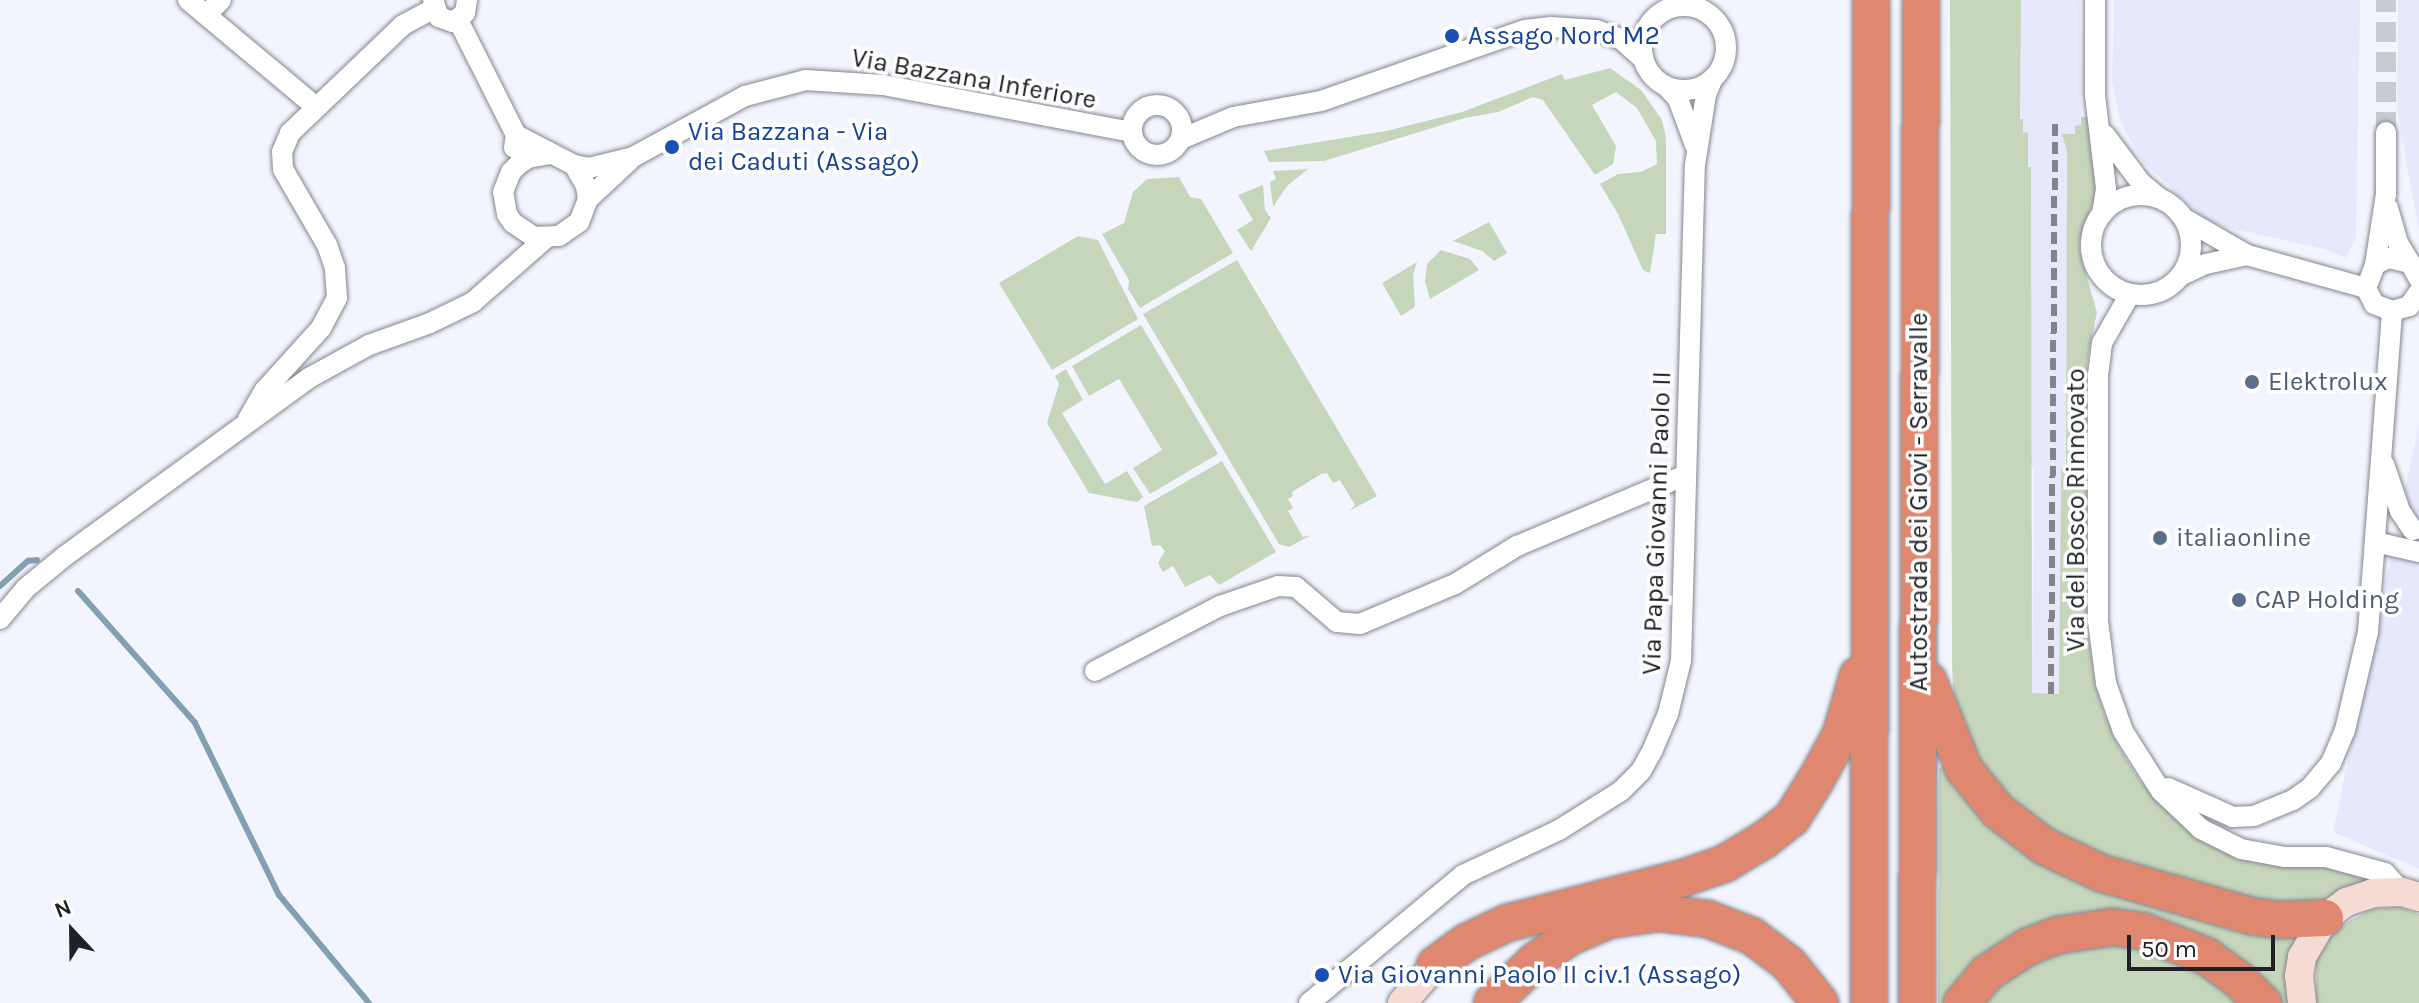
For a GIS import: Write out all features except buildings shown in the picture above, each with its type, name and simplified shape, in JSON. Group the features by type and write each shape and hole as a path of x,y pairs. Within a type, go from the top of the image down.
{"highway":[{"name":"Autostrada dei Giovi - Serravalle","path":"1869,1003 1871,0"},
{"name":"Autostrada dei Giovi - Serravalle","path":"1917,1003 1921,0"},
{"path":"1435,965 1467,942 1507,923 1724,864 1792,818 1841,734 1869,627"},
{"path":"1919,651 1944,725 1964,769 1990,802 2020,831 2068,860 2135,883 2251,916 2279,920 2325,918"},
{"path":"1492,1003 1534,962 1569,937 1609,920 1659,913 1708,919 1752,936 1789,964 1820,1003"},
{"path":"1962,1003 1987,973 2027,947 2058,935 2113,927 2142,931 2206,956 2238,979 2263,1003"}],"main road":[{"path":"2302,1003 2299,976 2302,957 2325,918 2359,896 2411,894"},
{"path":"1402,1003 1435,965"}],"street":[{"path":"188,0 316,107"},
{"path":"206,15 221,0"},
{"path":"244,426 265,390 321,328 337,298 335,268 327,245 294,193 283,169 282,152 290,133 403,25 433,4 443,20 458,20 465,13 467,0"},
{"path":"2095,0 2098,122 2106,189 2102,214 2092,237 2094,262 2114,287 2130,294 2159,292 2182,275 2206,264 2247,255"},
{"path":"1181,139 1182,123 1165,105 1141,110 1135,116 1132,132 1138,147 1153,155 1169,152 1181,139 1233,117 1321,101 1525,30 1551,27 1596,30 1621,39 1642,58 1656,80 1667,87 1691,90 1713,78 1725,56 1723,31 1716,20 1694,7 1680,6 1654,18 1646,29 1642,58"},
{"path":"458,20 516,135 511,172 503,192 504,204 513,223 514,241 505,273"},
{"name":"Via Papa Giovanni Paolo II","path":"1309,1003 1463,875 1597,809 1641,771 1668,714 1681,661 1696,149 1706,95 1713,78"},
{"name":"Via Bazzana Inferiore","path":"588,199 633,157 745,96 806,80 883,85 1132,132"},
{"name":"Via Papa Giovanni Paolo II","path":"1667,87 1678,99 1696,149"},
{"path":"2098,122 2113,149 2159,198 2183,218 2247,255 2366,288 2374,304 2392,311 2409,306 2419,292"},
{"path":"2386,132 2386,194 2390,223 2414,271"},
{"path":"513,223 534,237 559,236 579,222 588,199 582,174 574,165 516,135"},
{"path":"511,172 528,158 551,154"},
{"name":"Via Bazzana Inferiore","path":"574,165 589,168 633,157"},
{"path":"2366,288 2375,265 2386,194"},
{"path":"2102,214 2128,197 2159,198"},
{"path":"2182,275 2191,247 2183,218"},
{"path":"0,619 26,588 65,556 244,426 339,361 473,302 546,238"},
{"path":"2375,265 2388,258 2414,271"},
{"name":"Via del Bosco Rinnovato","path":"2130,294 2102,343 2098,374 2098,621 2111,701 2132,750 2161,791 2201,829 2241,849 2285,857 2326,857 2385,873 2411,894"},
{"name":"Via del Bosco Rinnovato","path":"2146,771 2175,794 2233,817 2254,816 2293,800 2310,788 2331,763 2345,730 2368,632 2392,311"},
{"path":"2381,453 2400,511 2416,531"},
{"path":"1095,671 1220,606 1278,586 1296,587 1337,622 1360,624 1443,590 1517,546 1686,475"},
{"path":"2375,542 2396,532 2416,531"},
{"path":"2375,542 2393,549 2419,552"}],"shaded area":[{"path":"2021,0 2080,0 2081,126 2075,134 2064,134 2067,151 2066,468 2061,469 2059,694 2032,694 2034,468 2029,467 2028,133 2023,133 2023,120 2020,119"},
{"path":"2114,0 2360,0 2356,238 2346,258 2324,249 2210,224 2142,161 2121,124 2112,82"},
{"path":"2398,0 2419,0 2419,231 2397,111"},
{"path":"2419,424 2419,869 2333,832"}],"green space":[{"path":"1950,0 2021,0 2020,119 2023,119 2023,132 2028,133 2028,167 2031,167 2032,693 2059,694 2061,468 2066,467 2067,151 2062,134 2075,134 2075,126 2081,125 2081,117 2087,117 2099,185 2080,240 2080,253 2097,312 2087,362 2087,626 2095,684 2104,713 2119,747 2140,781 2173,816 2198,835 2324,863 2381,881 2319,906 2261,907 2064,849 1979,771 1954,708 1952,663"},
{"path":"1610,68 1641,90 1662,120 1666,138 1666,234 1656,234 1650,273 1643,270 1618,214 1600,184 1618,174 1641,172 1657,164 1656,141 1637,108 1616,92 1592,105 1616,146 1613,164 1595,175 1543,100 1533,97 1498,112 1465,118 1324,161 1269,162 1264,151 1386,131 1462,112 1562,74 1565,80"},
{"path":"1308,169 1287,186 1273,207 1270,182 1276,179 1273,171"},
{"path":"1179,177 1190,197 1201,199 1233,253 1140,308 1128,289 1129,280 1102,234 1124,223 1133,192 1147,179"},
{"path":"1263,185 1265,210 1271,218 1251,251 1237,230 1253,220 1238,195"},
{"path":"1489,222 1507,253 1494,261 1482,251 1453,241"},
{"path":"1078,236 1098,240 1138,319 1052,370 999,283"},
{"path":"1441,250 1470,259 1479,270 1430,299 1425,282 1427,264"},
{"path":"1237,260 1377,496 1349,511 1355,505 1340,480 1333,483 1327,473 1321,474 1292,492 1293,496 1288,499 1293,508 1288,511 1303,537 1311,535 1289,547 1279,544 1143,314"},
{"path":"1417,262 1413,275 1415,307 1401,316 1382,283"},
{"path":"1141,325 1218,454 1150,494 1133,468 1162,450 1119,379 1089,396 1072,366"},
{"path":"1066,369 1083,400 1062,413 1105,484 1127,471 1143,497 1137,502 1089,493 1047,423 1059,384 1055,376"},
{"path":"1222,461 1276,552 1219,585 1210,575 1185,587 1173,566 1163,572 1158,563 1165,551 1160,545 1152,546 1144,506"},
{"path":"1945,765 2000,824 2299,928 2289,956 2290,1003 2276,1003 2115,918 1953,1003 1938,1003 1939,768"},
{"path":"2398,907 2419,914 2419,1003 2316,1003 2316,961 2334,930 2371,909"},
{"path":"2072,941 2174,951 2247,1003 1971,1003 1979,992"}],"waterway":[{"path":"0,586 28,561 37,560"},
{"path":"78,591 195,723 279,895 369,1003"}],"tunnel":[{"path":"2386,0 2386,132"}],"railway":[{"path":"2051,694 2055,119"}],"place":[{"name":"Assago Nord M2","path":"1452,36"},
{"name":"Via Bazzana - Via dei Caduti (Assago)","path":"672,147"},
{"name":"Elektrolux","path":"2252,382"},
{"name":"italiaonline","path":"2160,538"},
{"name":"CAP Holding","path":"2239,600"},
{"name":"Via Giovanni Paolo II civ.1 (Assago)","path":"1322,975"}]}
